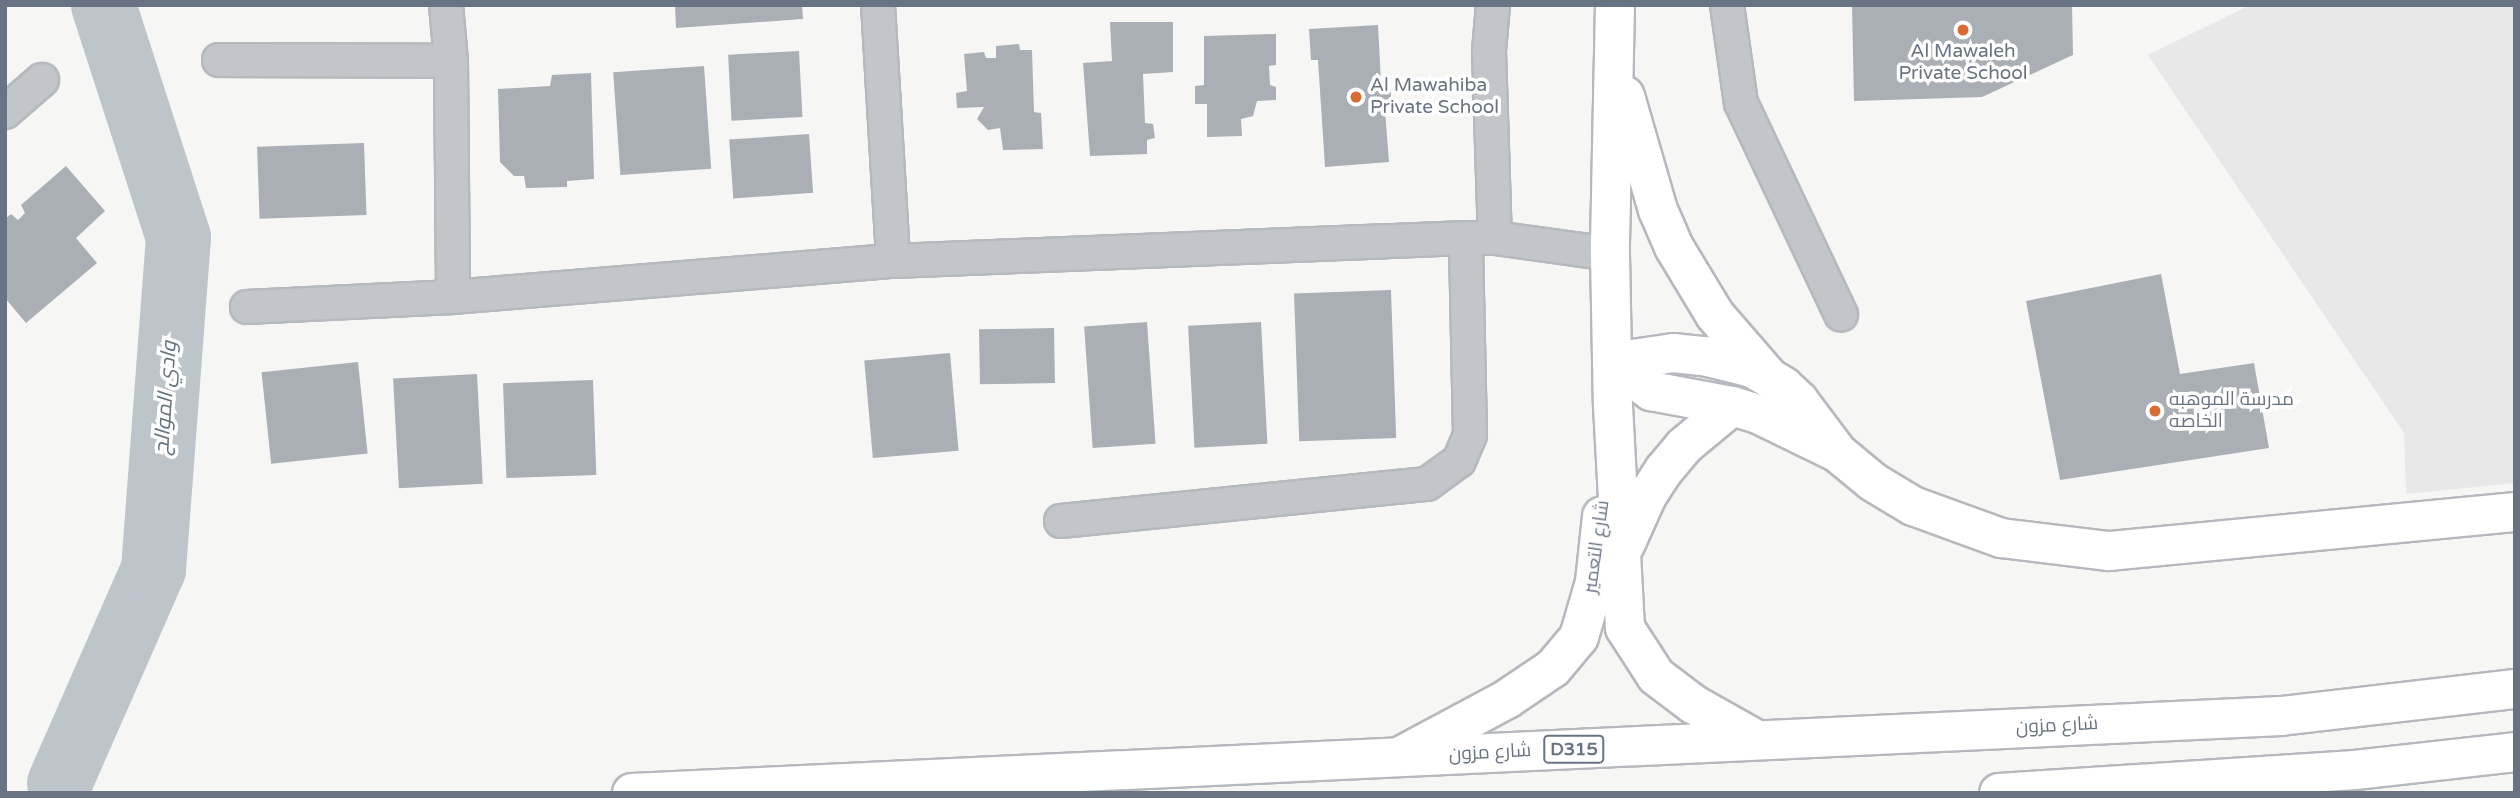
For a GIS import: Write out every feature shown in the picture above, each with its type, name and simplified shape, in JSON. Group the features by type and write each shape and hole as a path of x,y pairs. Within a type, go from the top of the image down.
{"main road":[{"name":"شارع التعمير","path":"1615,5 1610,254 1612,362 1625,628 1656,676 1693,704 1757,740"},
{"path":"1614,55 1650,184 1674,247 1715,316 1768,376 1799,401 1838,453 1873,482 1913,506 1956,524 2001,538 2109,551 2515,512"},
{"path":"1612,362 1653,354 1704,356 1734,363 1768,376"},
{"path":"1612,362 1651,391 1731,406 1758,414 1838,453"},
{"name":"شارع التعمير","path":"1399,757 1553,668 1579,637 1595,582 1614,405"},
{"path":"1622,554 1638,515 1664,470 1684,446 1731,406"},
{"name":"شارع مزون","path":"632,793 2281,716 2515,689"},
{"path":"1998,793 2355,770 2515,752"}],"street":[{"path":"446,5 451,61 453,297"},
{"path":"878,5 893,261"},
{"path":"1061,521 1427,484 1460,461 1470,435 1493,5"},
{"path":"1727,5 1741,103 1841,315"},
{"path":"219,60 451,61"},
{"path":"5,112 42,80"},
{"path":"247,307 453,297 893,261 1480,238 1610,254"}],"shaded area":[{"path":"2250,5 2515,5 2515,483 2406,494 2404,433 2148,55"}],"building":[{"path":"675,5 802,5 803,19 676,28"},
{"name":"Al Mawaleh Private School","path":"1852,5 2072,5 2073,55 1982,97 1854,101"},
{"path":"1110,22 1173,22 1173,72 1143,74 1145,123 1153,124 1155,138 1147,140 1147,154 1090,156 1083,63 1112,61"},
{"name":"Al Mawahiba Private School","path":"1378,25 1381,82 1390,83 1392,111 1385,111 1389,162 1325,167 1318,60 1311,60 1309,29"},
{"path":"1276,34 1276,65 1269,66 1270,85 1276,87 1276,100 1257,101 1253,116 1241,119 1242,136 1207,137 1207,104 1195,104 1195,86 1204,85 1204,36"},
{"path":"1019,44 1020,50 1032,50 1034,112 1041,113 1043,149 1003,150 1000,128 988,130 977,119 984,107 957,108 956,93 967,91 964,54 984,52 986,58 996,58 996,46"},
{"path":"799,51 802,117 732,121 728,55"},
{"path":"704,66 711,169 620,175 613,72"},
{"path":"591,73 594,179 567,181 567,187 526,188 524,176 514,176 500,162 498,89 550,86 552,75"},
{"path":"809,134 813,193 733,198 729,140"},
{"path":"364,143 367,215 260,219 257,147"},
{"path":"66,166 105,211 76,238 97,263 26,323 5,298 5,219 11,214 18,220 25,213 21,205"},
{"name":"مدرسة الموهبه الخاصه","path":"2161,274 2180,374 2254,363 2269,448 2060,480 2026,301"},
{"path":"1391,290 1396,438 1299,441 1294,293"},
{"path":"1147,322 1156,444 1093,448 1084,326"},
{"path":"1261,322 1267,444 1194,448 1188,326"},
{"path":"1054,328 1055,383 980,384 979,329"},
{"path":"950,353 959,451 873,458 864,360"},
{"path":"358,362 368,453 271,464 262,372"},
{"path":"477,374 483,484 399,488 393,378"},
{"path":"593,380 596,475 506,478 503,383"}],"waterway":[{"name":"وادي الموالح","path":"59,783 153,569 178,237 103,5"}],"place":[{"name":"Al Mawaleh Private School","path":"1963,30"},
{"name":"Al Mawahiba Private School","path":"1356,97"},
{"name":"مدرسة الموهبه الخاصه","path":"2155,411"}]}
